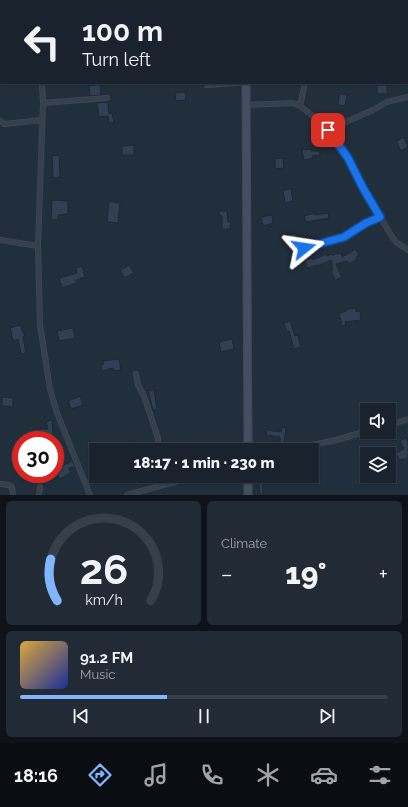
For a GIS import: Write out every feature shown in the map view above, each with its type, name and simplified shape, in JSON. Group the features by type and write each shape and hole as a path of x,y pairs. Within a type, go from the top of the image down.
{"street":[{"path":"42,84 43,103 38,246 40,325 50,388 57,413 90,495"},
{"path":"207,85 223,84"},
{"path":"246,84 248,443"},
{"path":"300,106 305,84"},
{"path":"328,130 373,110 387,102 408,97"},
{"path":"43,103 107,98"},
{"path":"246,105 288,103 300,106 322,123 348,158 363,188 396,242 408,250"},
{"path":"0,121 4,124 42,120"},
{"path":"304,248 344,237 366,223 380,217"},
{"path":"0,240 38,246"},
{"path":"136,374 138,385 144,396 158,438 158,443"},
{"path":"396,423 408,419"},
{"path":"319,444 360,433"},
{"path":"127,495 173,483"},
{"path":"248,483 248,495"},
{"path":"0,484 9,485 12,487 13,495"},
{"path":"39,495 40,487"}],"building":[{"path":"100,84 101,95 90,96 89,86"},
{"path":"377,85 387,85 387,94 377,94"},
{"path":"185,92 186,100 176,101 175,93"},
{"path":"339,94 347,95 345,106 338,105"},
{"path":"108,102 109,114 112,113 114,122 109,123 108,116 99,117 97,103"},
{"path":"404,137 408,147 401,151 396,141"},
{"path":"134,145 134,155 122,155 122,146"},
{"path":"311,149 311,151 320,151 320,155 312,156 313,158 304,160 302,150"},
{"path":"59,155 60,177 53,178 52,156"},
{"path":"283,158 284,168 275,169 275,159"},
{"path":"291,189 293,201 285,203 283,190"},
{"path":"52,200 68,201 68,214 58,215 58,220 51,220"},
{"path":"109,201 120,203 118,223 107,222"},
{"path":"219,211 227,211 228,222 231,222 230,229 222,229 222,216 220,216"},
{"path":"315,213 315,215 328,213 329,218 306,222 304,216"},
{"path":"272,215 273,223 263,226 261,217"},
{"path":"296,233 297,242 287,244 285,236"},
{"path":"356,249 359,255 356,257 357,259 349,264 347,261 336,264 342,277 335,280 331,271 333,270 331,260 318,266 307,268 305,260 313,258 313,260 326,254 327,256 341,253 342,257"},
{"path":"129,265 134,273 124,278 120,270"},
{"path":"82,266 85,277 76,280 77,283 62,288 59,278 77,273 76,268"},
{"path":"356,308 356,312 360,311 361,320 345,322 346,325 342,326 339,313 347,311 347,309"},
{"path":"290,321 295,336 298,335 301,347 294,349 289,331 287,332 284,323"},
{"path":"20,325 25,336 23,337 26,353 21,354 18,339 14,341 10,328"},
{"path":"73,328 75,338 59,341 57,331"},
{"path":"232,339 234,349 221,352 219,342"},
{"path":"119,359 121,370 114,371 113,368 102,371 101,365 104,364 103,361"},
{"path":"154,390 157,410 153,410 148,391"},
{"path":"80,396 83,405 71,409 68,401"},
{"path":"2,397 13,398 13,407 2,406"},
{"path":"52,420 53,431 40,431 40,429 48,429 46,422"},
{"path":"282,427 286,428 284,443 280,442 280,437 266,435 267,430 281,432"},
{"path":"406,438 408,442 408,458 399,460 396,453 404,449 400,441"},
{"path":"72,461 75,467 69,468 71,473 64,477 64,465"},
{"path":"259,483 262,483 263,495 260,495"}],"route":[{"path":"304,248 344,237 366,223 380,217 348,158 328,130"}]}
